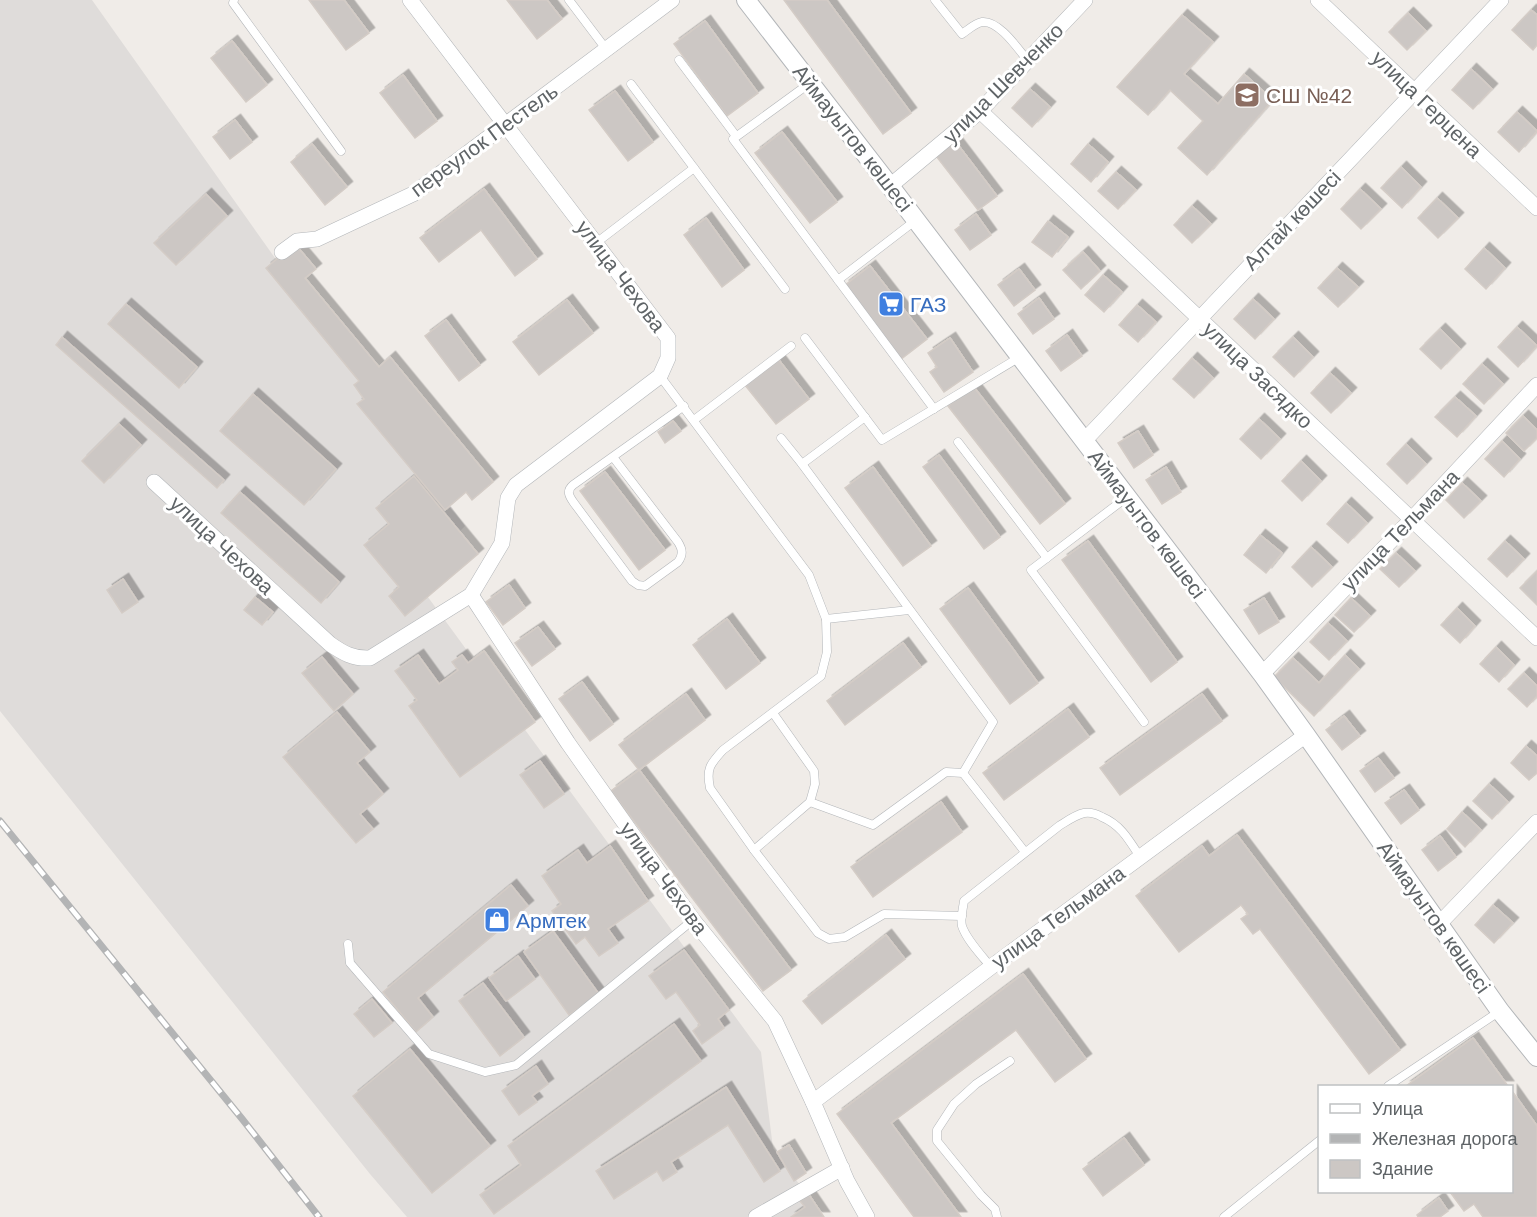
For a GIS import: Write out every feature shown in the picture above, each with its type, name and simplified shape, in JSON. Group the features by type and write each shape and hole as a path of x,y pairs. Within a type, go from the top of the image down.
{"street":[{"name":"улица Чехова","path":"154,482 330,644 345,655 369,658 471,595 502,543 508,498 516,485 660,376 668,358 668,338 410,0"},
{"name":"переулок Пестель","path":"282,252 297,241 317,239 413,194 672,0"},
{"name":"Аймауытов көшесі","path":"746,0 1262,674 1500,1011 1537,1057"},
{"name":"улица Шевченко","path":"890,186 980,111 1085,0"},
{"name":"улица Герцена","path":"1318,0 1537,208"},
{"name":"Алтай көшесі","path":"1084,441 1501,0"},
{"name":"улица Засядко","path":"980,111 1537,638"},
{"name":"улица Тельмана","path":"1262,674 1537,385"},
{"name":"улица Чехова","path":"471,595 568,743 693,920 775,1021 847,1181 867,1217"},
{"name":"улица Тельмана","path":"813,1102 991,967 1306,735"},
{"path":"1439,924 1537,822"},
{"path":"756,1217 842,1168"}],"lane":[{"path":"234,0 233,3 341,151"},
{"path":"569,0 606,49"},
{"path":"935,0 962,34 976,24 985,21 994,24 1004,32 1028,61"},
{"path":"679,60 736,136"},
{"path":"810,83 733,139 934,409"},
{"path":"631,84 785,289"},
{"path":"596,243 694,168"},
{"path":"838,280 916,220"},
{"path":"805,338 882,440 1020,357"},
{"path":"694,420 790,346"},
{"path":"660,376 809,575 826,619 827,652 821,676 723,750 710,765 708,777 710,788 754,850 819,933 828,939 845,937 884,914 962,916"},
{"path":"613,457 683,552 678,562 645,586 632,581 568,494 573,485 684,406"},
{"path":"802,464 865,417"},
{"path":"781,438 993,722 963,773"},
{"path":"958,442 1047,558"},
{"path":"1127,497 1032,570 1144,722"},
{"path":"826,619 909,610"},
{"path":"754,850 810,802 815,784 814,771 773,713"},
{"path":"810,802 873,825 946,772 963,773 1025,852"},
{"path":"991,967 962,926 964,902 1059,826 1085,813 1104,817 1121,828 1140,857"},
{"path":"348,945 350,963 429,1054 485,1072 516,1065 693,920"},
{"path":"1389,1085 1500,1011"},
{"path":"997,1217 995,1209 937,1141 937,1130 954,1104 976,1084 1010,1060"},
{"path":"1224,1217 1318,1142"}],"shaded area":[{"path":"0,0 92,0 465,526 414,578 761,1052 773,1148 823,1217 407,1217 370,1174 0,711"}],"building":[{"path":"309,0 344,0 369,33 346,50"},
{"path":"507,0 547,0 562,19 537,39"},
{"path":"784,0 827,0 911,113 883,134"},
{"path":"1531,10 1537,15 1537,45 1533,50 1512,30"},
{"path":"1408,13 1426,31 1407,50 1389,32"},
{"name":"СШ №42","path":"1182,15 1213,42 1184,74 1218,104 1244,74 1273,100 1207,175 1178,148 1203,121 1170,90 1148,115 1117,87"},
{"path":"705,21 758,93 727,116 674,44"},
{"path":"232,41 267,85 246,102 211,58"},
{"path":"1471,69 1492,89 1473,109 1452,90"},
{"path":"403,75 437,121 415,138 380,93"},
{"path":"1030,89 1050,107 1032,127 1012,108"},
{"path":"615,91 653,142 628,161 589,110"},
{"path":"1517,112 1537,131 1519,152 1498,132"},
{"path":"235,120 252,142 230,159 213,137"},
{"path":"782,132 837,202 810,223 755,153"},
{"path":"955,141 997,196 978,210 936,156"},
{"path":"312,144 347,187 325,205 291,162"},
{"path":"1088,144 1108,162 1091,182 1071,164"},
{"path":"1401,167 1421,187 1402,208 1381,188"},
{"path":"1116,172 1136,190 1118,209 1098,191"},
{"path":"484,189 537,259 515,276 481,230 439,262 420,238"},
{"path":"1360,189 1381,209 1361,229 1341,209"},
{"path":"206,194 227,216 176,265 154,243"},
{"path":"1437,198 1458,218 1438,238 1418,218"},
{"path":"1192,206 1211,224 1192,243 1174,225"},
{"path":"976,214 991,235 970,250 955,230"},
{"path":"706,218 744,270 722,287 684,235"},
{"path":"1048,221 1068,237 1052,257 1032,242"},
{"path":"295,244 316,269 305,278 379,367 390,357 493,482 472,500 466,492 445,510 357,404 364,399 354,385 359,381 266,268"},
{"path":"1484,248 1505,268 1486,289 1465,269"},
{"path":"1083,252 1100,271 1081,289 1063,270"},
{"path":"870,266 927,339 900,360 844,286"},
{"path":"1337,268 1358,287 1338,307 1318,288"},
{"path":"1019,269 1035,290 1014,306 998,285"},
{"path":"1103,275 1122,292 1104,312 1085,295"},
{"path":"1039,298 1054,319 1033,334 1018,314"},
{"path":"1253,299 1274,319 1255,339 1234,319"},
{"path":"567,300 593,333 539,375 513,342"},
{"path":"126,304 197,367 179,388 108,324"},
{"path":"1137,305 1156,322 1138,342 1119,325"},
{"path":"446,320 480,365 459,381 425,336"},
{"path":"1517,327 1537,346 1518,367 1498,347"},
{"path":"1440,329 1460,349 1441,369 1420,349"},
{"path":"1067,335 1082,356 1061,371 1046,351"},
{"path":"62,337 224,480 217,488 56,345"},
{"path":"1293,337 1313,357 1294,377 1273,357"},
{"path":"950,338 973,372 944,392 930,372 937,367 928,353"},
{"path":"1192,358 1213,378 1194,398 1173,379"},
{"path":"778,359 809,399 776,424 745,385"},
{"path":"1482,364 1503,384 1484,404 1463,384"},
{"path":"1330,373 1351,393 1331,413 1311,393"},
{"path":"973,386 1065,504 1040,524 948,406"},
{"path":"253,394 336,469 304,505 220,431"},
{"path":"1455,397 1476,416 1457,437 1435,417"},
{"path":"1523,416 1537,430 1537,438 1524,451 1506,433"},
{"path":"1259,419 1280,439 1261,459 1240,439"},
{"path":"673,421 681,431 665,443 658,432"},
{"path":"119,424 141,445 104,483 82,461"},
{"path":"1138,431 1153,455 1134,468 1118,443"},
{"path":"1502,441 1520,459 1504,477 1485,459"},
{"path":"1406,444 1426,464 1407,484 1387,464"},
{"path":"939,455 1000,537 984,549 923,467"},
{"path":"1301,461 1321,481 1302,501 1282,481"},
{"path":"873,467 931,546 903,566 845,488"},
{"path":"1166,467 1181,492 1162,504 1146,480"},
{"path":"605,472 665,550 639,570 580,491"},
{"path":"414,476 478,554 405,616 389,596 399,587 364,545 389,524 376,508"},
{"path":"1462,483 1481,501 1464,518 1446,500"},
{"path":"240,492 339,582 321,603 221,513"},
{"path":"1346,503 1367,523 1348,543 1327,524"},
{"path":"1260,535 1282,553 1266,573 1244,555"},
{"path":"1088,541 1177,662 1151,682 1062,560"},
{"path":"1505,541 1524,559 1507,577 1488,559"},
{"path":"1311,547 1332,567 1312,587 1292,567"},
{"path":"1396,553 1415,571 1399,587 1380,569"},
{"path":"1537,571 1537,605 1520,588"},
{"path":"123,579 138,602 122,613 107,590"},
{"path":"509,585 525,608 503,625 486,602"},
{"path":"968,588 1038,683 1010,704 940,609"},
{"path":"255,597 273,612 262,625 244,610"},
{"path":"1264,598 1279,622 1259,634 1244,610"},
{"path":"1351,598 1370,616 1354,632 1335,615"},
{"path":"1457,608 1475,626 1460,643 1441,625"},
{"path":"727,619 760,663 726,689 693,645"},
{"path":"1328,623 1347,641 1329,660 1310,642"},
{"path":"538,627 555,649 532,666 515,643"},
{"path":"903,643 921,667 845,725 827,701"},
{"path":"1496,647 1514,665 1499,682 1480,664"},
{"path":"484,651 535,722 460,777 409,706 417,700 395,671 418,655 439,684 458,670 452,662 462,655 468,663"},
{"path":"1345,655 1359,669 1314,716 1274,677 1293,658 1319,683"},
{"path":"322,657 353,694 334,711 302,673"},
{"path":"1524,673 1537,686 1537,696 1527,707 1508,689"},
{"path":"582,682 613,724 590,741 559,699"},
{"path":"686,694 705,720 639,770 619,745"},
{"path":"1202,694 1222,721 1120,795 1100,768"},
{"path":"1068,709 1089,737 1004,800 983,773"},
{"path":"337,712 370,752 357,763 383,794 360,814 373,829 356,843 283,757"},
{"path":"1344,716 1360,736 1342,750 1326,730"},
{"path":"1526,746 1537,756 1537,773 1529,780 1511,763"},
{"path":"1378,758 1394,778 1375,792 1360,771"},
{"path":"540,761 564,794 544,808 520,775"},
{"path":"639,770 791,970 763,991 611,791"},
{"path":"1489,784 1508,802 1492,819 1473,801"},
{"path":"1404,790 1419,810 1401,824 1385,803"},
{"path":"941,802 962,832 873,897 851,867"},
{"path":"1462,812 1481,830 1465,847 1447,829"},
{"path":"1237,835 1400,1050 1369,1074 1260,929 1253,934 1241,919 1248,914 1241,905 1179,952 1136,896 1202,846 1209,856"},
{"path":"1440,836 1456,857 1438,871 1422,850"},
{"path":"610,846 648,901 608,929 618,943 599,956 585,937 576,944 552,911 561,904 542,876 578,850 587,863"},
{"path":"511,885 528,906 418,998 433,1017 416,1032 383,992"},
{"path":"1493,905 1513,923 1494,943 1475,925"},
{"path":"553,931 599,994 569,1015 524,952"},
{"path":"886,935 905,959 822,1024 803,1001"},
{"path":"684,950 729,1010 718,1019 724,1028 702,1044 693,1031 700,1025 676,992 666,999 649,976"},
{"path":"518,956 535,979 506,1001 489,978"},
{"path":"1023,974 1086,1059 1055,1082 1016,1030 891,1123 961,1217 914,1217 837,1114"},
{"path":"483,983 524,1037 500,1056 459,1001"},
{"path":"372,999 392,1023 374,1037 354,1014"},
{"path":"674,1024 701,1061 494,1214 480,1195 521,1165 508,1146"},
{"path":"1473,1038 1507,1085 1407,1085"},
{"path":"410,1049 490,1146 432,1193 353,1096"},
{"path":"536,1066 548,1084 532,1096 537,1102 519,1115 502,1091"},
{"path":"726,1087 780,1171 764,1182 728,1125 671,1162 677,1172 663,1181 657,1171 614,1199 596,1171"},
{"path":"1513,1092 1537,1126 1537,1217 1483,1217 1474,1204 1464,1211 1451,1193 1513,1193"},
{"path":"1124,1138 1144,1165 1103,1196 1083,1169"},
{"path":"789,1145 806,1173 794,1181 777,1152"},
{"path":"809,1195 824,1217 791,1217 805,1207 800,1201"},
{"path":"1439,1198 1448,1211 1440,1217 1418,1217 1417,1215"}],"railway":[{"path":"0,821 319,1217"}],"place":[{"name":"СШ №42","path":"1247,95"},
{"name":"ГАЗ","path":"891,304"},
{"name":"Армтек","path":"497,920"}]}
